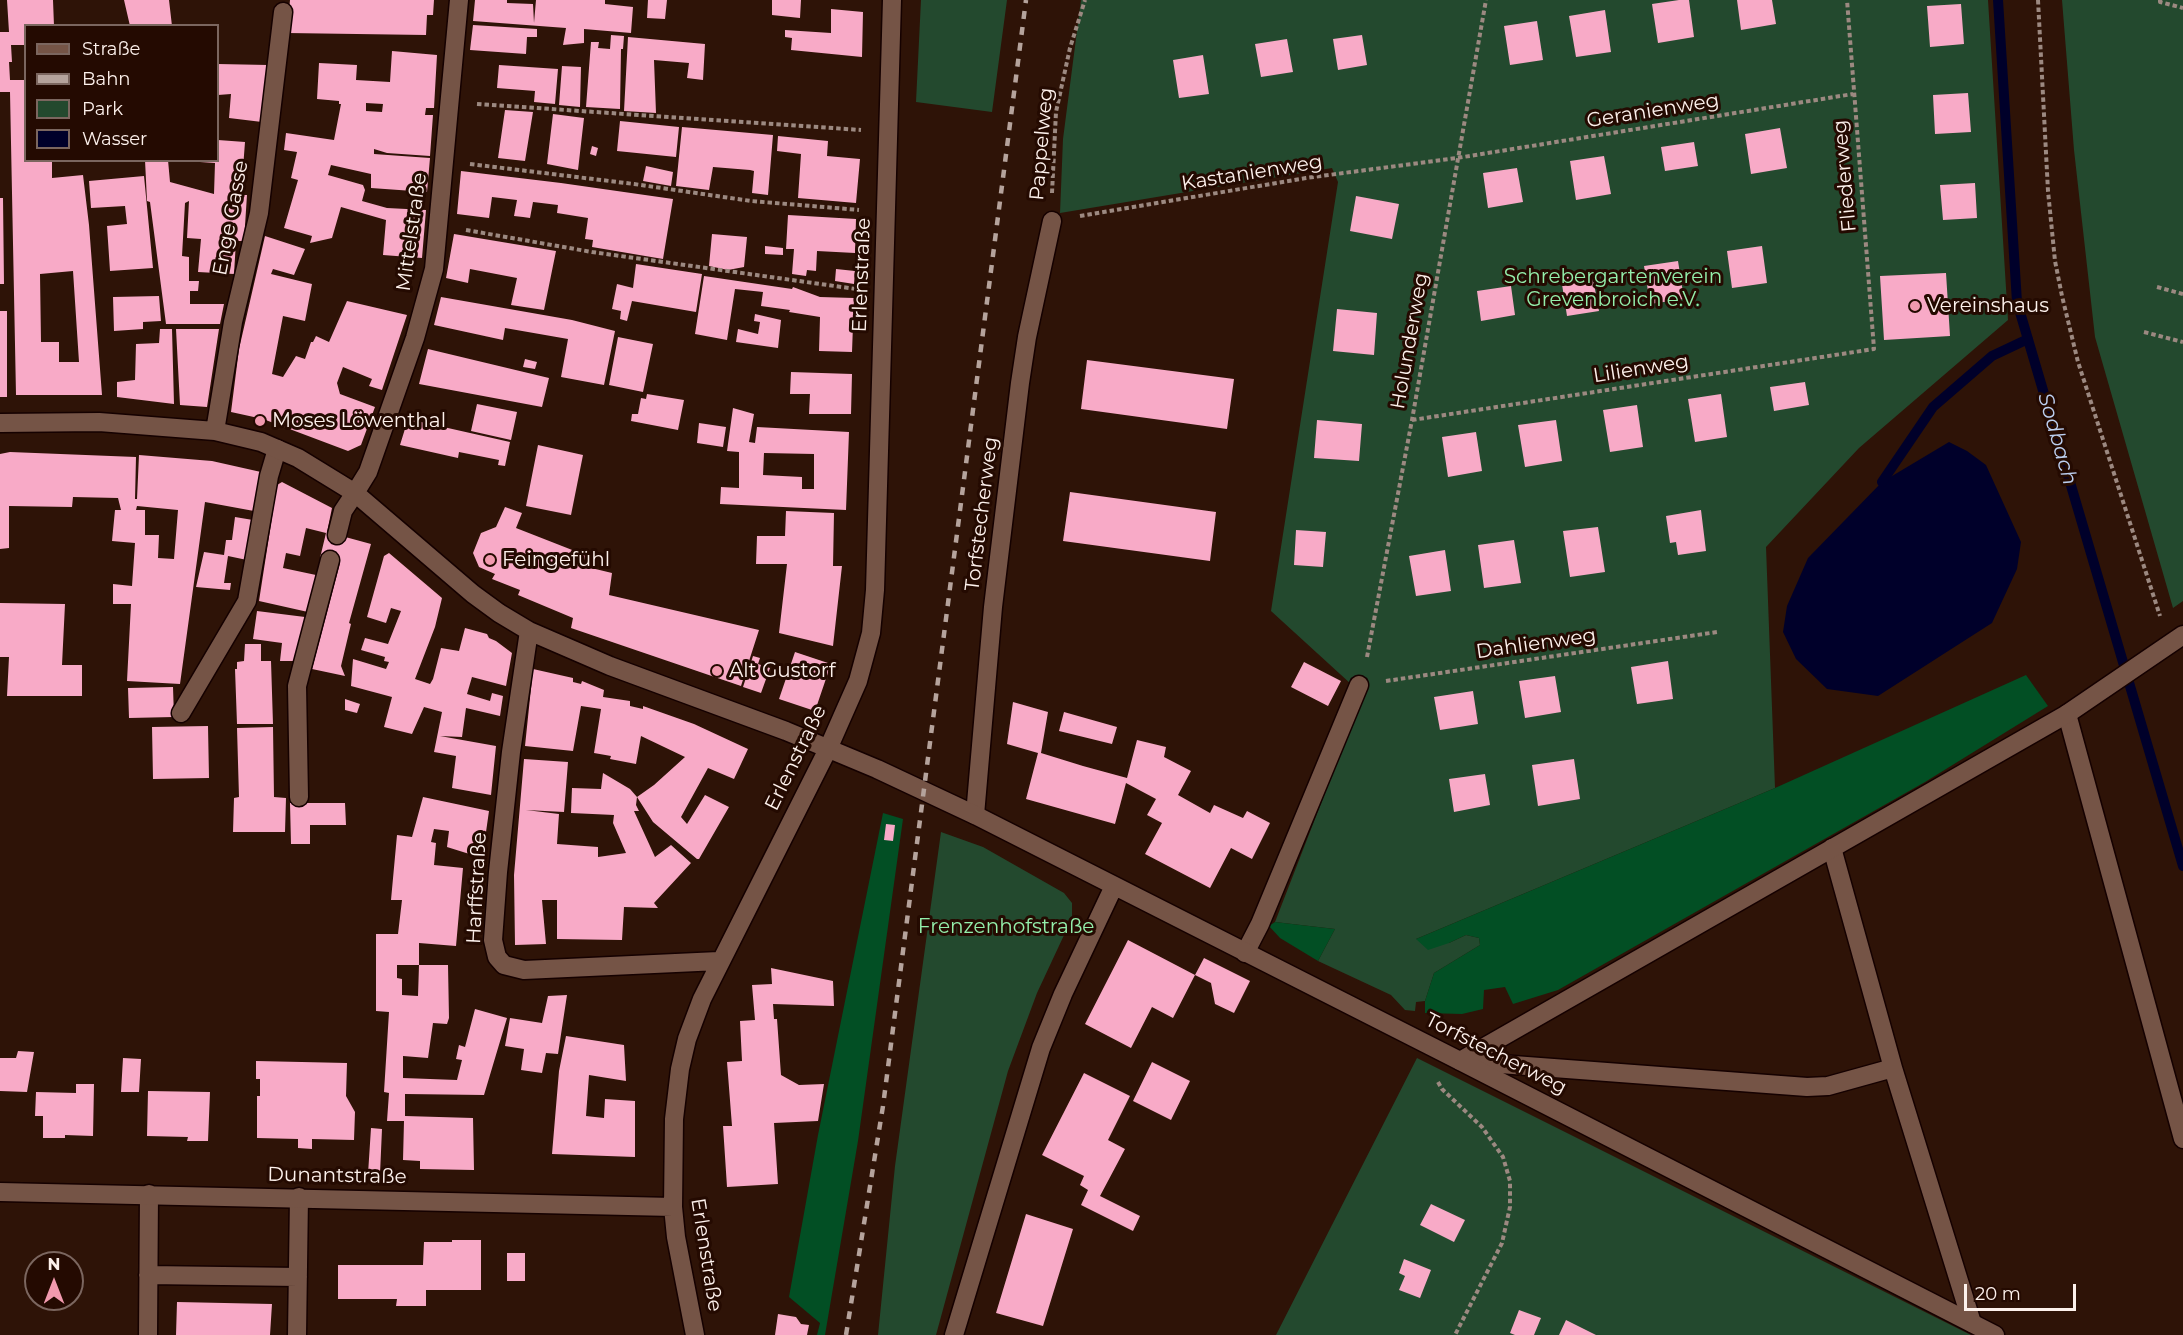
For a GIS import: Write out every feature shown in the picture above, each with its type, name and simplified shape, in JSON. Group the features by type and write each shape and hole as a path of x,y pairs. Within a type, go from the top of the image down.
{"street":[{"name":"Mittelstraße","path":"337,535 343,511 368,472 423,315 434,269 459,0"},
{"name":"Erlenstraße","path":"695,1335 676,1237 673,1207 674,1137 680,1069 694,1018 719,962 828,749 858,681 871,633 875,590 892,0"},
{"name":"Enge Gasse","path":"215,431 233,322 259,213 283,12"},
{"name":"Torfstecherweg","path":"975,815 993,607 1020,383 1027,338 1052,221"},
{"name":"Torfstecherweg","path":"0,423 99,422 215,431 246,437 277,448 298,458 355,494 473,594 529,631 568,650 745,715 828,749 975,815 1438,1049 1995,1335"},
{"path":"181,713 247,601 269,476 277,448"},
{"path":"299,797 297,686 330,560"},
{"name":"Harffstraße","path":"529,631 511,752 498,872 493,940 497,957 504,965 524,970 719,962"},
{"path":"1460,1061 2067,714 2176,640"},
{"path":"1245,953 1260,924 1359,685"},
{"path":"2067,714 2183,1139"},
{"path":"1832,849 1893,1068 1972,1323"},
{"path":"954,1335 1041,1048 1063,994 1114,886"},
{"path":"1460,1061 1807,1088 1828,1086 1893,1068"},
{"name":"Dunantstraße","path":"0,1192 673,1207"},
{"path":"148,1335 149,1194"},
{"path":"297,1335 299,1197"},
{"path":"148,1275 298,1276"}],"path":[{"name":"Pappelweg","path":"1052,221 1056,112 1070,48 1085,0"},
{"name":"Holunderweg","path":"1359,685 1367,656 1412,420 1486,0"},
{"name":"Fliederweg","path":"1847,0 1874,349"},
{"path":"2038,0 2048,191 2061,296 2078,362 2176,640"},
{"path":"2160,0 2160,2 2183,8"},
{"name":"Geranienweg","path":"1457,158 1853,94"},
{"path":"450,102 804,127 889,130"},
{"name":"Kastanienweg","path":"1052,221 1306,178 1457,158"},
{"path":"444,161 751,201 886,212"},
{"path":"439,226 592,252 884,293"},
{"path":"2157,287 2183,294"},
{"path":"2144,332 2183,342"},
{"name":"Lilienweg","path":"1412,420 1874,349"},
{"name":"Dahlienweg","path":"1359,685 1717,632"},
{"path":"1438,1049 1430,1064 1432,1072 1442,1089 1482,1127 1503,1157 1510,1181 1510,1207 1502,1244 1455,1335"}],"green space":[{"path":"921,0 1007,0 992,112 916,102"},
{"name":"Schrebergartenverein Grevenbroich e.V.","path":"1081,0 1988,0 2008,320 1859,448 1766,547 1775,788 1416,939 1449,943 1466,935 1479,938 1480,945 1434,973 1425,1001 1416,1002 1415,1011 1405,1010 1391,995 1318,961 1335,929 1275,922 1363,695 1271,611 1338,182 1332,168 1060,213 1063,139"},
{"path":"2062,0 2183,0 2183,601 2173,608 2095,337 2074,150"},
{"path":"2026,675 2048,706 1925,782 1558,990 1513,1004 1505,987 1484,990 1483,1009 1462,1014 1425,1013 1425,1001 1434,973 1480,945 1479,938 1466,935 1428,950 1416,939 1775,788"},
{"path":"883,813 903,819 858,1141 825,1335 817,1335 820,1323 789,1297 818,1135"},
{"name":"Frenzenhofstraße","path":"941,832 983,847 1064,893 1072,903 1072,918 1037,993 1008,1071 936,1335 878,1335 895,1166"},
{"path":"1275,922 1335,929 1318,961 1280,938 1269,926"},
{"path":"1417,1058 1971,1335 1276,1335"}],"water":[{"path":"1949,442 1967,451 1986,465 2021,542 2017,569 1992,623 1878,696 1827,689 1796,659 1783,632 1787,606 1808,558 1882,482"}],"building":[{"path":"7,0 53,0 54,24 24,24 24,45 11,45 10,80 24,80 24,162 52,162 52,178 83,175 102,395 16,395 10,92 0,92 0,32 9,32","holes":["73,271 79,362 59,362 59,342 41,342 40,274"]},
{"path":"124,0 169,0 172,24 130,24"},
{"path":"290,0 434,0 433,15 427,15 426,35 287,33"},
{"path":"475,0 507,0 507,3 533,4 534,23 536,0 605,0 605,4 633,7 631,33 584,29 584,43 563,45 566,28 473,21"},
{"path":"648,0 667,0 665,19 647,18"},
{"path":"772,0 801,0 800,18 772,15"},
{"path":"1689,0 1694,37 1658,43 1652,4"},
{"path":"1737,0 1772,0 1776,24 1741,30"},
{"path":"1961,4 1964,44 1930,47 1927,6"},
{"path":"831,9 863,12 862,57 791,50 792,38 785,37 785,30 831,33"},
{"path":"1605,10 1611,52 1576,57 1569,16"},
{"path":"1537,21 1543,60 1510,65 1504,26"},
{"path":"473,25 537,29 537,37 527,37 526,54 470,50"},
{"path":"611,35 624,36 623,49 621,49 620,109 586,107 591,42 599,42 598,48 610,49"},
{"path":"1362,35 1367,65 1338,70 1333,39"},
{"path":"628,37 705,44 703,80 687,78 689,63 654,60 656,113 624,111"},
{"path":"1287,39 1293,72 1261,77 1255,44"},
{"path":"392,51 437,55 434,108 426,108 425,115 433,115 430,156 387,153 374,149 374,154 430,158 427,192 371,188 371,174 331,165 328,175 363,185 365,190 362,201 387,208 426,210 422,258 383,255 386,220 341,207 332,238 310,243 312,236 284,228 298,180 291,178 297,152 284,150 286,133 334,140 341,104 339,101 317,99 319,63 357,65 356,80 390,82","holes":["366,103 383,104 382,112 366,111"]},
{"path":"1203,55 1209,94 1179,98 1173,60"},
{"path":"219,64 268,65 262,122 229,118 231,94 219,95"},
{"path":"499,65 558,69 555,104 534,102 535,91 497,88"},
{"path":"562,66 581,67 580,107 559,105"},
{"path":"1968,93 1971,132 1935,134 1933,95"},
{"path":"505,110 533,112 525,161 498,158"},
{"path":"553,114 584,118 578,170 547,164"},
{"path":"620,121 679,127 676,157 617,151"},
{"path":"682,127 773,135 768,195 752,193 754,171 750,170 713,167 709,190 676,186"},
{"path":"1780,128 1787,168 1751,174 1745,134"},
{"path":"778,136 828,141 827,156 860,159 856,203 798,198 801,154 777,151"},
{"path":"219,140 245,142 241,195 247,195 244,241 236,241 234,274 198,272 201,239 187,238 189,201 185,203 182,256 189,257 189,281 199,281 198,291 190,291 190,304 224,304 220,324 166,324 150,202 147,201 145,162 168,162 170,182 214,194 215,163 200,162 219,162"},
{"path":"1694,142 1698,166 1665,171 1661,147"},
{"path":"592,146 598,148 596,156 590,154"},
{"path":"1604,156 1611,194 1576,200 1570,161"},
{"path":"646,166 673,172 671,186 643,181"},
{"path":"1517,168 1523,202 1488,208 1483,173"},
{"path":"461,171 673,199 663,259 592,247 593,240 585,239 588,218 557,213 558,205 533,202 530,218 514,216 517,200 492,197 489,218 457,214"},
{"path":"144,176 153,268 110,271 107,226 127,224 125,206 91,208 89,181"},
{"path":"1975,183 1977,218 1943,220 1940,185"},
{"path":"1356,196 1399,204 1392,239 1350,231"},
{"path":"0,198 3,198 4,284 0,284"},
{"path":"788,215 856,219 855,253 817,251 816,271 807,270 806,276 792,274 794,249 786,249"},
{"path":"454,234 556,251 544,310 511,305 517,278 470,269 468,283 446,278"},
{"path":"712,234 747,237 744,267 728,270 709,266"},
{"path":"265,236 305,249 294,275 273,269 271,274 312,284 305,321 283,316 272,374 283,377 296,356 305,359 311,342 316,336 329,342 347,301 407,315 382,390 369,386 372,379 343,367 337,383 340,394 375,407 361,445 348,451 263,419 231,412 239,349"},
{"path":"765,246 783,248 783,255 765,254"},
{"path":"1762,246 1767,283 1732,288 1727,251"},
{"path":"1678,261 1684,299 1650,304 1644,266"},
{"path":"636,264 702,274 696,312 632,301 627,321 620,319 621,311 612,309 617,284 633,288"},
{"path":"836,269 855,271 854,284 835,281"},
{"path":"1592,273 1599,311 1567,316 1561,278"},
{"name":"Vereinshaus","path":"1946,273 1950,336 1884,340 1880,276"},
{"path":"704,276 792,289 793,287 820,297 854,298 852,352 819,351 820,317 761,306 763,292 735,289 727,340 695,334"},
{"path":"1511,286 1515,315 1481,321 1477,291"},
{"path":"159,296 161,321 143,322 143,329 114,331 113,297"},
{"path":"441,297 572,320 615,331 604,385 561,377 568,339 505,328 503,340 434,325"},
{"path":"1337,309 1377,313 1374,355 1333,351"},
{"path":"0,311 7,311 7,397 0,397"},
{"path":"755,314 781,320 778,348 736,342 738,329 758,334 760,322 754,321"},
{"path":"160,329 172,329 174,404 117,397 117,382 135,380 136,344 159,343"},
{"path":"176,329 219,329 207,407 180,405"},
{"path":"618,337 653,344 643,392 609,385"},
{"path":"428,349 549,378 542,407 419,384"},
{"path":"525,359 537,362 535,369 523,367"},
{"path":"1087,360 1234,379 1227,429 1081,409"},
{"path":"791,372 852,374 851,414 809,414 810,394 790,394"},
{"path":"1805,382 1809,405 1774,411 1770,387"},
{"path":"647,394 684,400 678,430 631,421 632,414 638,414 641,398 646,399"},
{"path":"1721,394 1727,437 1695,442 1688,399"},
{"path":"477,404 517,412 511,440 471,431"},
{"path":"1637,405 1643,447 1610,452 1603,410"},
{"path":"733,408 754,414 749,442 755,443 757,427 849,432 846,510 720,504 721,487 739,488 739,452 727,451","holes":["764,453 814,454 814,489 802,489 802,477 763,475"]},
{"path":"408,419 510,442 505,466 498,465 499,460 459,452 458,458 400,445"},
{"path":"1317,420 1362,424 1359,461 1314,458"},
{"path":"1556,420 1562,461 1525,467 1518,425"},
{"path":"699,423 726,427 723,447 697,443"},
{"path":"1476,432 1482,471 1448,477 1442,437"},
{"path":"538,445 583,455 571,515 526,506"},
{"path":"10,452 136,457 135,499 137,499 139,455 212,461 261,472 254,511 205,502 180,684 127,681 131,604 113,604 113,584 132,586 135,543 112,541 115,510 121,510 118,498 73,497 72,507 9,506 9,548 0,549 0,454","holes":["137,506 178,510 174,559 158,558 159,535 145,535 145,510 136,510"]},
{"path":"282,482 332,508 327,532 371,544 349,623 351,624 341,666 345,676 312,669 340,563 320,558 326,533 306,528 300,556 286,553 283,568 316,575 308,612 259,601 277,485"},
{"path":"1070,492 1216,512 1210,561 1063,541"},
{"path":"505,507 522,513 516,528 585,555 583,566 612,573 609,595 759,630 741,686 571,628 573,618 518,595 520,590 492,579 495,574 479,567 473,553 481,533 496,527"},
{"path":"1701,510 1706,551 1678,555 1676,542 1670,543 1666,516"},
{"path":"786,511 834,513 833,566 842,566 833,646 779,633 787,564 756,564 757,536 785,536"},
{"path":"235,517 253,520 247,560 228,556 224,583 231,583 230,590 196,587 204,552 224,555 226,540 232,540"},
{"path":"1598,527 1605,572 1570,577 1563,531"},
{"path":"1296,530 1326,532 1323,567 1294,565"},
{"path":"1514,540 1521,583 1484,588 1478,545"},
{"path":"1445,550 1451,591 1416,596 1409,556"},
{"path":"389,553 442,598 435,627 415,679 430,684 441,648 459,651 465,628 487,634 489,638 512,653 506,686 472,677 467,694 490,701 492,693 503,696 500,716 466,708 462,737 440,736 496,746 491,795 452,788 456,756 434,752 442,712 424,707 412,734 384,727 392,697 351,686 353,659 386,669 389,662 384,661 385,657 361,650 365,638 388,644 401,611 391,608 386,623 367,617 384,556"},
{"path":"0,603 65,604 62,665 82,665 82,696 7,696 9,657 0,657"},
{"path":"257,611 305,617 296,661 280,661 282,643 253,639"},
{"path":"245,644 261,644 261,661 271,661 273,724 237,724 235,669 237,669 237,662 244,661"},
{"path":"795,652 831,664 815,711 779,699"},
{"path":"753,656 760,658 758,664 770,668 761,693 743,687"},
{"path":"1668,661 1673,699 1637,704 1631,667"},
{"path":"1304,662 1341,681 1328,706 1291,687"},
{"path":"533,669 573,678 573,682 581,684 582,681 604,690 603,697 630,701 630,706 643,709 643,706 694,724 748,749 734,779 708,768 681,817 687,824 705,795 729,807 699,859 653,822 637,797 685,757 641,736 636,764 594,753 601,709 581,706 573,751 525,746"},
{"path":"1555,676 1561,712 1525,718 1519,681"},
{"path":"173,687 174,717 129,718 128,688"},
{"path":"1473,691 1478,724 1440,730 1434,697"},
{"path":"345,699 360,704 357,713 345,710"},
{"path":"1013,702 1048,712 1041,753 1083,766 1127,778 1137,740 1166,747 1164,757 1191,771 1178,795 1210,813 1214,805 1243,818 1247,811 1270,823 1252,859 1231,848 1210,888 1145,854 1162,823 1147,815 1156,799 1126,783 1115,824 1026,799 1038,753 1007,744"},
{"path":"1064,712 1117,727 1112,744 1059,731"},
{"path":"208,726 209,778 153,779 152,727"},
{"path":"273,727 274,797 286,798 285,832 233,832 234,798 239,797 237,728"},
{"path":"524,759 568,762 564,812 526,810 559,814 557,844 598,847 598,857 626,853 613,823 614,815 571,813 572,788 601,789 603,773 630,789 637,797 636,805 639,811 634,811 655,857 671,845 691,863 654,903 658,908 624,907 622,940 557,939 557,900 542,900 546,944 515,945 514,875"},
{"path":"1574,759 1580,799 1538,806 1532,765"},
{"path":"1485,774 1490,805 1454,812 1449,779"},
{"path":"423,797 489,811 485,839 479,857 447,847 449,831 434,829 431,842 436,843 434,865 463,868 456,946 419,943 419,965 448,965 449,1018 447,1024 433,1023 428,1058 403,1056 403,1078 457,1080 462,1060 456,1059 459,1045 465,1047 475,1009 507,1018 484,1095 405,1094 405,1116 473,1118 474,1170 420,1169 420,1161 403,1160 404,1121 387,1121 389,1093 384,1092 389,1012 376,1011 376,934 398,934 402,900 391,900 397,835 412,837","holes":["397,965 419,965 418,996 402,995 402,979 397,978"]},
{"path":"290,803 345,803 346,825 310,825 310,844 291,844"},
{"path":"886,824 895,825 893,841 884,840"},
{"path":"1128,940 1195,975 1173,1018 1152,1007 1131,1048 1085,1024"},
{"path":"1204,958 1250,981 1234,1013 1215,1004 1211,983 1195,975"},
{"path":"771,968 833,981 834,1006 773,1004 774,1019 777,1019 781,1075 799,1085 824,1084 818,1121 774,1123 778,1184 727,1187 723,1126 732,1126 727,1062 742,1061 740,1021 755,1020 752,985 772,984"},
{"path":"567,995 558,1054 546,1053 542,1073 521,1070 524,1049 505,1046 510,1018 542,1023 548,996"},
{"path":"566,1036 624,1045 626,1081 589,1075 586,1116 604,1118 605,1099 635,1101 635,1157 552,1154 559,1071"},
{"path":"18,1051 34,1052 27,1092 0,1091 0,1058 16,1058"},
{"path":"123,1058 141,1059 139,1092 121,1092"},
{"path":"256,1061 347,1063 346,1096 355,1112 354,1140 312,1139 312,1149 298,1148 298,1139 257,1138 257,1096 260,1096 260,1079 256,1079"},
{"path":"1152,1062 1190,1081 1171,1120 1133,1101"},
{"path":"1084,1073 1130,1096 1108,1140 1125,1149 1100,1196 1140,1216 1133,1231 1081,1205 1088,1190 1080,1185 1084,1176 1042,1155"},
{"path":"76,1084 94,1084 93,1136 65,1135 65,1138 43,1138 43,1116 35,1116 36,1092 76,1093"},
{"path":"148,1091 210,1092 208,1141 187,1141 188,1137 147,1136"},
{"path":"371,1128 382,1129 380,1174 368,1174"},
{"path":"1431,1204 1465,1220 1454,1242 1420,1225"},
{"path":"1026,1214 1073,1229 1043,1326 996,1313"},
{"path":"452,1240 481,1240 481,1290 426,1290 426,1306 396,1306 397,1299 338,1299 338,1265 423,1265 424,1242 452,1242"},
{"path":"507,1253 525,1253 525,1281 507,1281"},
{"path":"1404,1259 1431,1270 1420,1298 1399,1290 1405,1276 1399,1273"},
{"path":"177,1302 272,1304 270,1335 176,1335"},
{"path":"1519,1310 1541,1318 1534,1335 1510,1333"},
{"path":"778,1314 796,1317 801,1324 809,1325 807,1335 775,1335"},
{"path":"1566,1320 1596,1335 1559,1335"}],"waterway":[{"name":"Sodbach","path":"1998,0 2017,302 2183,866"},
{"path":"1882,482 1933,407 1992,356 2028,339"}],"railway":[{"path":"846,1335 883,1106 1026,0"}],"place":[{"name":"Vereinshaus","path":"1915,306"},
{"name":"Moses Löwenthal","path":"260,421"},
{"name":"Feingefühl","path":"490,560"},
{"name":"Alt Gustorf","path":"717,671"}]}
